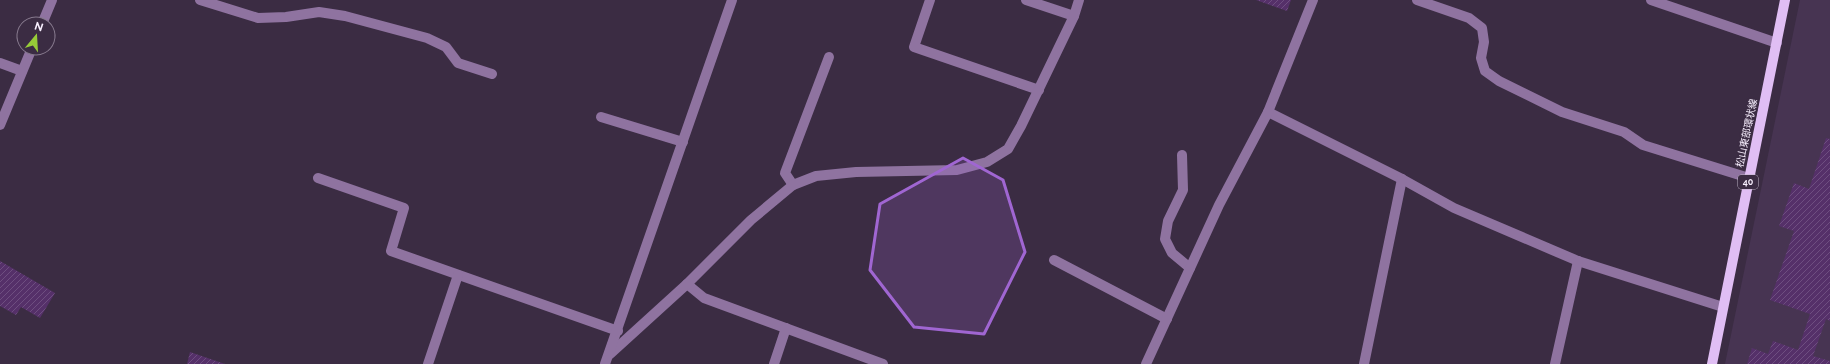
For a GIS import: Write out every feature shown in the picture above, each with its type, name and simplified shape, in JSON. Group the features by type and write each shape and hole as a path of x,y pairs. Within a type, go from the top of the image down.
{"main road":[{"name":"松山東部環状線","path":"1712,364 1785,0"}],"street":[{"path":"45,16 52,0"},
{"path":"200,0 258,18 286,17 319,12 345,16 428,38 446,47 458,63 492,74"},
{"path":"606,364 732,0"},
{"path":"930,0 914,47 1038,90"},
{"path":"1026,0 1074,16"},
{"path":"610,354 687,284 751,220 793,185 816,176 856,172 957,170 987,162 1008,149 1074,16 1079,0"},
{"path":"1146,364 1219,205 1268,112 1313,0"},
{"path":"1417,0 1469,18 1482,28 1484,42 1481,58 1485,71 1499,81 1562,112 1624,132 1643,145 1749,178"},
{"path":"1651,0 1777,43"},
{"path":"0,125 29,56"},
{"path":"793,185 786,173 829,57"},
{"path":"0,63 22,71"},
{"path":"1268,112 1402,179 1454,208 1578,261 1723,307"},
{"path":"601,117 683,142"},
{"path":"1182,155 1183,190 1168,222 1164,240 1172,253 1190,268"},
{"path":"318,178 404,208 391,251 618,332"},
{"path":"1364,364 1402,179"},
{"path":"1054,260 1167,319"},
{"path":"1555,364 1578,261"},
{"path":"428,364 458,275"},
{"path":"687,284 704,298 882,364"},
{"path":"774,364 786,328"}],"highlighted area":[{"path":"963,158 1003,180 1025,252 984,334 914,327 870,270 880,204"}],"shaded area":[{"path":"1800,0 1830,0 1830,364 1725,364"}],"building":[{"path":"1256,0 1291,0 1287,11"},
{"path":"1826,138 1830,139 1830,321 1826,319 1813,356 1830,361 1830,364 1747,364 1752,348 1768,354 1773,341 1798,350 1810,314 1770,300 1794,231 1779,226 1794,183 1809,189"},
{"path":"0,261 55,293 40,318 21,307 16,315 0,306"},
{"path":"190,352 225,364 187,364"}]}
